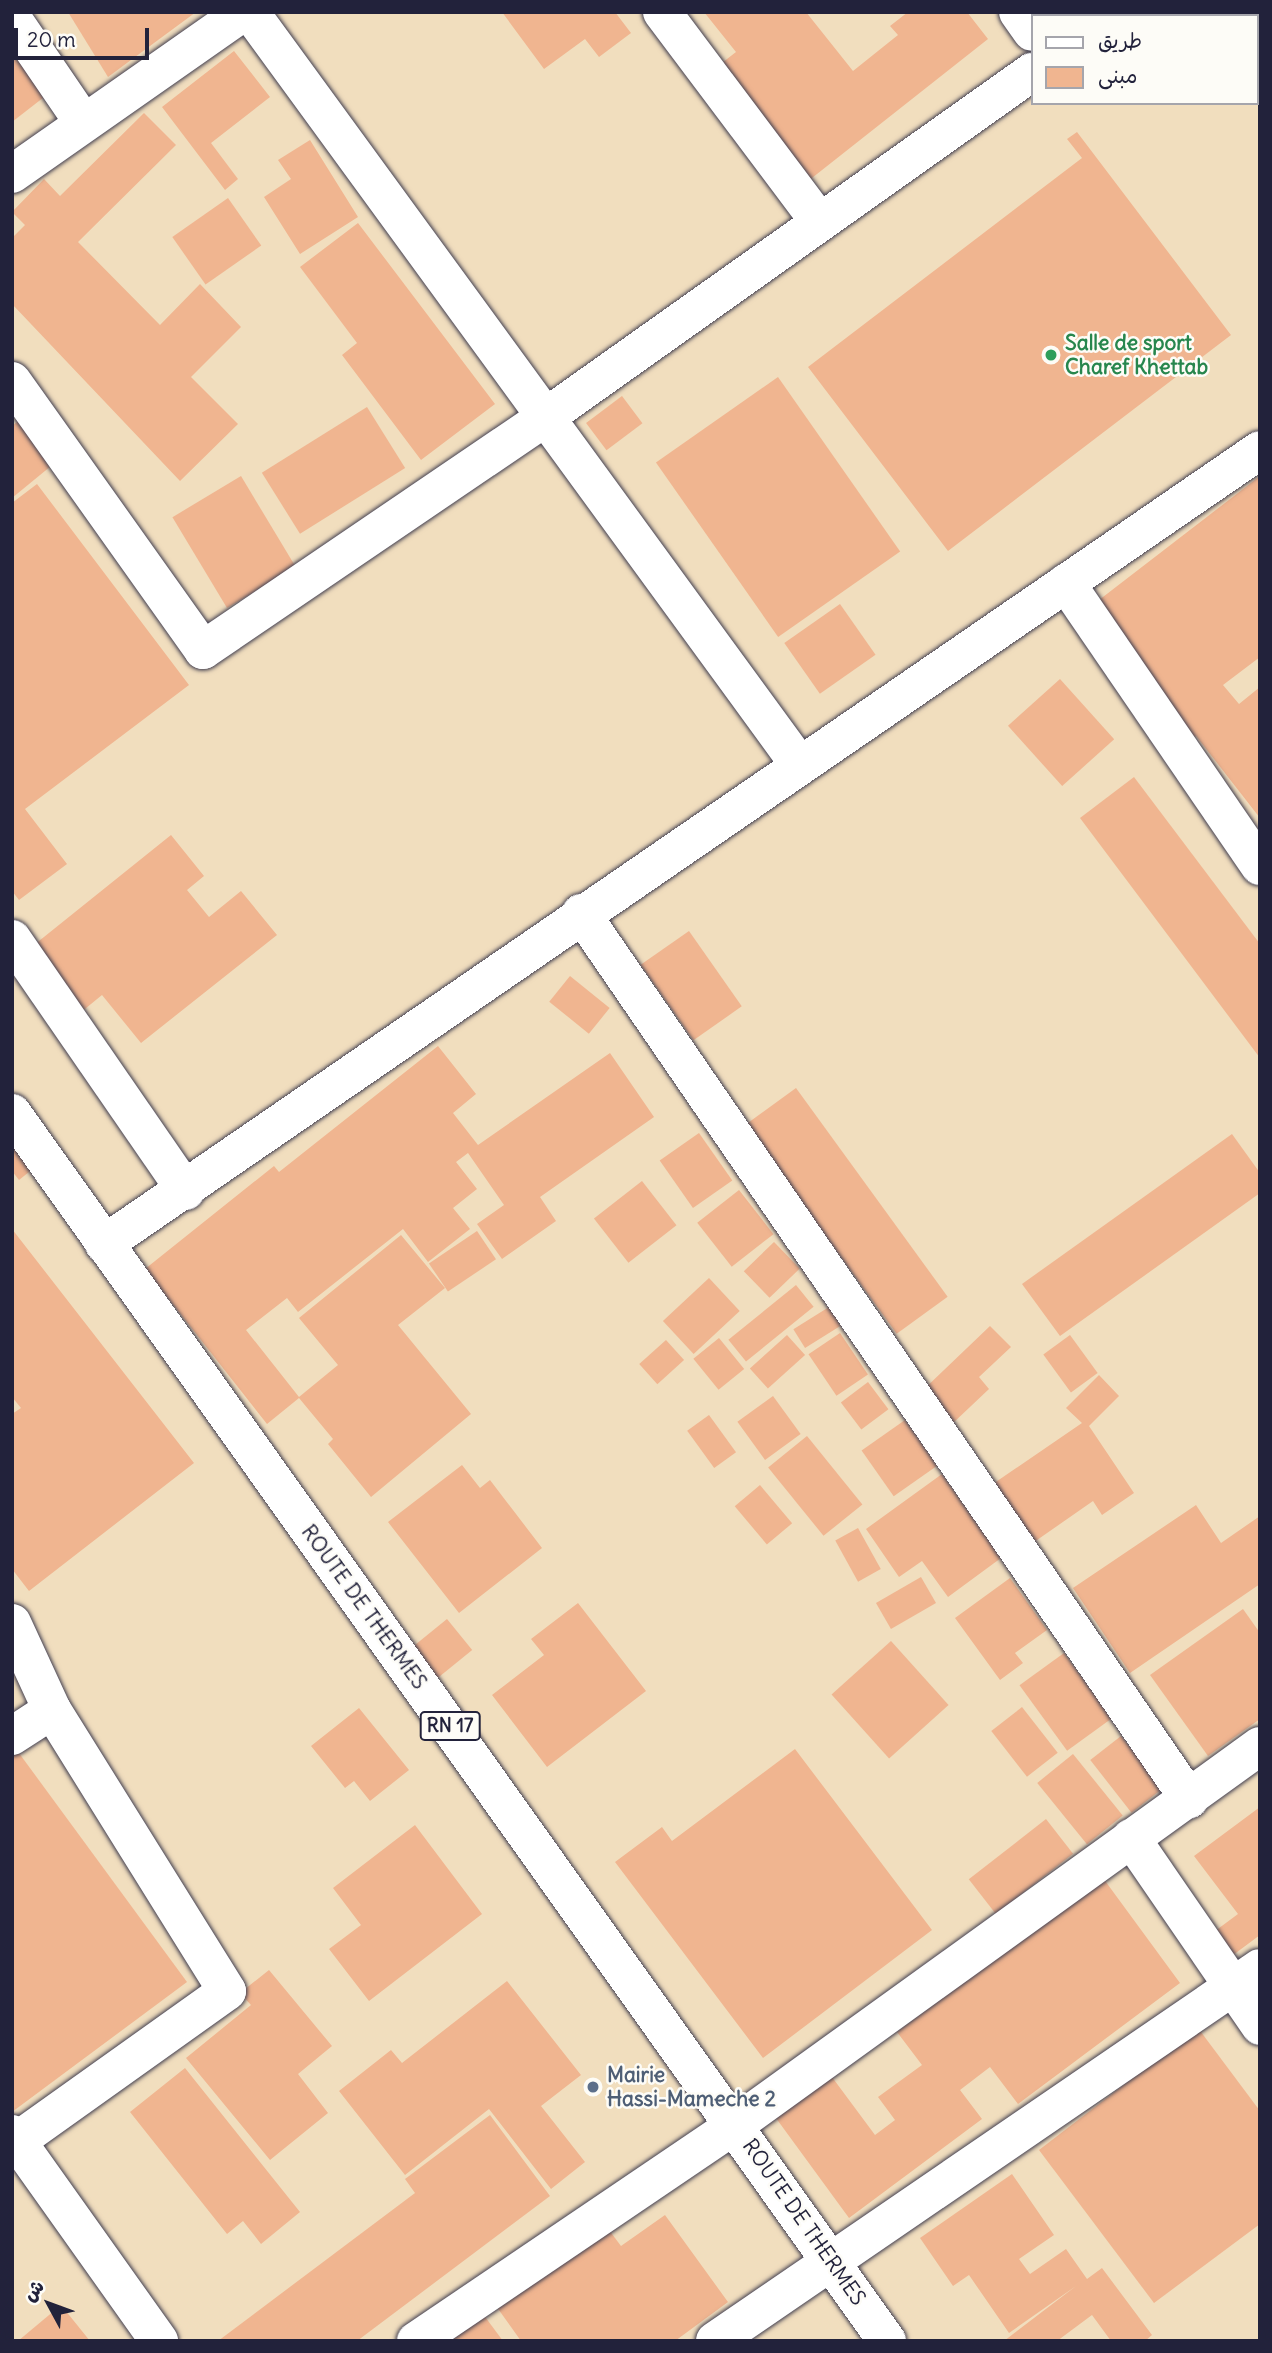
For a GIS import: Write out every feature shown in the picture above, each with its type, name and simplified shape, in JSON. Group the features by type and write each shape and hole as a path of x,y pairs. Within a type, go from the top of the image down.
{"street":[{"path":"12,174 243,12"},
{"path":"250,12 543,419 798,763"},
{"path":"662,12 819,221"},
{"path":"1018,12 1030,29"},
{"path":"12,18 83,122"},
{"path":"12,381 203,650 543,419 1030,73"},
{"path":"104,1244 186,1191 798,763 1260,450"},
{"path":"1066,583 1260,866"},
{"path":"581,913 1189,1799"},
{"path":"12,939 186,1191"},
{"name":"ROUTE DE THERMES","path":"12,1112 736,2124 887,2341"},
{"path":"12,1623 52,1710 227,1991 15,2137 159,2341"},
{"path":"12,1736 52,1710"},
{"path":"416,2341 736,2124 1260,1746"},
{"path":"1131,1838 1246,1977 1260,2026"},
{"path":"715,2341 1246,1977"}],"building":[{"path":"68,12 196,12 108,77"},
{"path":"502,12 615,12 631,33 599,57 585,39 544,69"},
{"path":"704,12 806,12 853,71 898,35 890,26 908,12 967,12 988,39 798,189 718,66 736,52"},
{"path":"12,47 48,94 12,122"},
{"path":"234,51 270,97 211,143 238,179 225,190 162,107"},
{"path":"144,113 176,145 78,242 160,325 200,284 241,327 191,377 238,424 180,481 12,304 12,238 25,225 12,212 44,179 60,196"},
{"path":"1077,132 1231,335 948,551 808,367 1082,158 1067,139"},
{"path":"310,140 358,217 300,254 264,197 291,179 278,160"},
{"path":"228,198 261,246 206,285 172,237"},
{"path":"358,223 495,404 421,460 342,355 357,343 300,267"},
{"path":"778,377 900,551 778,637 656,462"},
{"path":"622,396 642,423 607,450 586,423"},
{"path":"367,407 405,468 300,534 262,473"},
{"path":"27,414 62,457 12,498 12,426"},
{"path":"241,476 296,567 227,608 172,517"},
{"path":"1260,476 1260,657 1223,685 1239,704 1260,687 1260,818 1196,736 1182,746 1090,607"},
{"path":"37,484 189,685 25,809 67,864 19,900 12,891 12,503"},
{"path":"840,604 876,655 820,694 784,643"},
{"path":"1060,679 1114,739 1062,786 1008,726"},
{"path":"1134,777 1260,944 1260,1058 1080,818"},
{"path":"171,835 204,876 187,890 209,917 241,891 277,935 141,1043 102,995 80,1013 29,949"},
{"path":"689,931 742,1006 693,1040 641,965"},
{"path":"570,976 610,1008 589,1034 549,1002"},
{"path":"438,1046 476,1094 453,1113 478,1145 610,1053 654,1117 540,1197 556,1221 502,1259 477,1224 504,1205 468,1153 456,1162 477,1189 453,1208 470,1229 428,1262 403,1229 298,1312 287,1298 246,1330 299,1397 338,1365 299,1318 401,1235 445,1288 398,1325 471,1414 371,1497 328,1444 333,1439 299,1398 267,1424 145,1269 274,1166 279,1172"},
{"path":"796,1088 948,1297 897,1334 745,1125"},
{"path":"699,1133 732,1181 693,1208 660,1161"},
{"path":"1232,1134 1260,1173 1260,1193 1060,1336 1022,1284"},
{"path":"12,1141 34,1168 19,1180 12,1171"},
{"path":"642,1181 676,1225 628,1263 594,1219"},
{"path":"739,1190 773,1234 732,1267 697,1223"},
{"path":"12,1229 194,1463 29,1591 12,1569 12,1414 21,1408 12,1397"},
{"path":"477,1231 496,1259 448,1292 429,1263"},
{"path":"774,1242 800,1269 769,1298 744,1271"},
{"path":"709,1278 740,1311 694,1354 663,1321"},
{"path":"796,1285 814,1307 746,1362 728,1340"},
{"path":"829,1307 841,1326 805,1348 793,1329"},
{"path":"990,1326 1011,1347 979,1377 989,1389 952,1424 921,1392"},
{"path":"840,1333 868,1374 836,1396 808,1354"},
{"path":"787,1335 805,1355 768,1389 750,1368"},
{"path":"1070,1335 1098,1373 1071,1392 1043,1354"},
{"path":"719,1338 744,1369 719,1390 693,1359"},
{"path":"666,1340 684,1360 657,1384 639,1364"},
{"path":"1099,1375 1119,1396 1089,1426 1134,1493 1102,1515 1093,1501 1027,1547 987,1488 1082,1423 1066,1408"},
{"path":"868,1382 888,1409 861,1430 841,1402"},
{"path":"773,1396 801,1434 765,1460 737,1422"},
{"path":"709,1415 736,1452 714,1468 687,1431"},
{"path":"905,1420 937,1466 894,1496 862,1450"},
{"path":"807,1436 862,1504 824,1536 768,1467"},
{"path":"462,1465 480,1488 490,1480 542,1548 459,1613 388,1522"},
{"path":"942,1474 1001,1558 948,1597 922,1561 899,1577 866,1529"},
{"path":"760,1485 792,1523 767,1545 735,1506"},
{"path":"1196,1505 1221,1543 1260,1516 1260,1584 1130,1673 1073,1588"},
{"path":"858,1528 881,1569 858,1582 835,1541"},
{"path":"921,1577 936,1603 891,1629 876,1603"},
{"path":"1010,1578 1047,1630 1015,1653 1023,1663 1000,1680 955,1618"},
{"path":"578,1603 646,1691 547,1767 492,1695 544,1655 531,1639"},
{"path":"1243,1609 1260,1633 1260,1719 1208,1756 1150,1675"},
{"path":"447,1619 472,1650 436,1679 411,1648"},
{"path":"891,1641 949,1705 889,1758 832,1695"},
{"path":"1064,1653 1112,1719 1067,1751 1020,1685"},
{"path":"1022,1707 1058,1753 1027,1777 991,1731"},
{"path":"359,1708 409,1770 370,1801 354,1781 345,1788 311,1746"},
{"path":"1121,1736 1162,1789 1132,1813 1090,1760"},
{"path":"16,1749 187,1982 12,2112 12,1752"},
{"path":"795,1749 932,1930 763,2058 615,1862 662,1827 672,1841"},
{"path":"1073,1754 1123,1815 1087,1844 1037,1783"},
{"path":"1260,1807 1260,1935 1225,1961 1207,1937 1238,1914 1194,1856"},
{"path":"1046,1819 1073,1854 996,1914 969,1879"},
{"path":"415,1825 482,1914 369,2001 329,1949 361,1925 333,1888"},
{"path":"1103,1878 1180,1983 1018,2104 990,2067 960,2090 982,2119 849,2218 773,2114 829,2073 875,2135 895,2120 878,2097 922,2065 897,2032"},
{"path":"269,1970 332,2046 298,2074 328,2113 270,2160 186,2058 251,2005 240,1993"},
{"path":"507,1981 581,2075 541,2106 585,2162 551,2189 489,2109 405,2175 339,2091 391,2050 402,2063"},
{"path":"1198,2028 1260,2111 1260,2224 1154,2303 1039,2150"},
{"path":"185,2068 300,2212 261,2244 243,2221 227,2234 130,2112"},
{"path":"490,2115 550,2196 357,2341 218,2341 415,2193 405,2179"},
{"path":"1012,2174 1054,2235 1019,2259 1030,2274 1066,2249 1087,2279 1102,2268 1152,2335 1145,2341 1111,2341 1092,2315 1057,2341 1004,2341 1076,2286 1009,2333 969,2275 953,2286 920,2238"},
{"path":"665,2215 728,2302 675,2341 521,2341 496,2306 606,2226 621,2246"},
{"path":"61,2305 90,2341 18,2341"},
{"path":"480,2310 503,2341 440,2341"}],"place":[{"name":"Salle de sport Charef Khettab","path":"1051,355"},
{"name":"Mairie Hassi-Mameche 2","path":"593,2087"}]}
